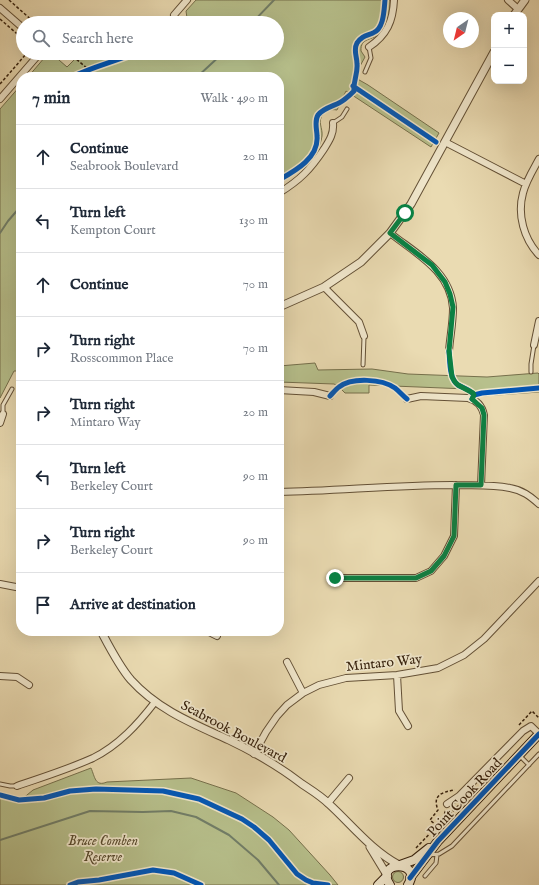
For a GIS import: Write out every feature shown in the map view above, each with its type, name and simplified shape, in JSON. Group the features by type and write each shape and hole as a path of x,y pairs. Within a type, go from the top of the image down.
{"main road":[{"name":"Point Cook Road","path":"411,882 438,842 539,734"},
{"name":"Point Cook Road","path":"387,876 391,868 414,860 438,842"},
{"path":"400,865 408,869 411,882"},
{"path":"378,885 387,876 390,885"}],"street":[{"path":"174,15 187,0"},
{"path":"370,48 379,40 387,29 394,0"},
{"path":"508,0 516,12 525,0"},
{"path":"0,8 16,22"},
{"path":"284,303 324,287 361,262 390,233 411,204 491,58"},
{"path":"23,72 34,60"},
{"path":"0,99 16,81"},
{"path":"284,190 302,178 310,169 330,139 333,131 333,123"},
{"path":"445,142 526,184"},
{"path":"539,159 526,184 522,200 522,224 528,240 539,255"},
{"path":"390,233 432,265 445,282 453,307 449,351"},
{"path":"324,287 359,322 364,336"},
{"path":"534,345 539,321"},
{"path":"284,390 314,392 330,396"},
{"path":"407,399 421,396 468,398 475,400 482,408 484,415 481,485"},
{"path":"0,423 3,414"},
{"path":"284,492 411,485 481,485 511,488 528,495 539,504"},
{"path":"335,578 416,578 431,571 444,556 454,536 456,485"},
{"name":"Mintaro Way","path":"254,754 277,716 287,705 303,693 319,685 346,678 397,675 438,668 464,655 484,639 539,581"},
{"path":"0,584 16,587"},
{"name":"Seabrook Boulevard","path":"104,636 119,663 131,679 155,702 176,715 254,754 294,777 328,803 368,843 389,859 400,865"},
{"path":"287,662 303,693"},
{"path":"397,675 399,711 408,726"},
{"path":"0,676 17,677 29,685"},
{"path":"17,786 66,769 94,757 114,745 129,732 155,702"},
{"path":"447,804 459,796 523,731 531,726 539,734"},
{"path":"328,803 349,778"},
{"name":"Seabrook Boulevard","path":"368,843 387,876"}],"lane":[{"path":"365,72 371,58 370,48"},
{"path":"333,123 342,117 347,109"},
{"path":"363,365 364,336"},
{"path":"531,372 534,345"},
{"path":"3,414 3,405 12,389"},
{"name":"Point Cook Road","path":"428,855 437,855 448,849 539,754"},
{"name":"Point Cook Road","path":"519,755 529,765"},
{"path":"0,784 17,786"},
{"name":"Point Cook Road","path":"425,876 436,863 438,859 437,855"}],"path":[{"path":"9,0 27,16"},
{"path":"0,18 16,32"},
{"path":"0,84 21,60"},
{"path":"77,60 87,70"},
{"path":"445,815 448,816 462,802"},
{"path":"437,826 442,822 447,804"}],"green space":[{"path":"196,0 390,0 390,9 385,26 380,33 363,43 361,51 365,57 354,77 439,133 431,147 346,91 337,110 327,111 321,117 320,122 322,136 317,151 300,170 284,180 284,72 32,72 42,60 59,60 67,67 74,60 284,60 284,16 187,16 186,11"},
{"path":"16,91 16,371 14,371 0,398 0,109"},
{"path":"315,363 318,370 372,369 408,374 487,377 538,373 539,392 483,396 467,389 369,385 369,393 345,393 334,384 284,382 284,366"},
{"name":"Bruce Comben Reserve","path":"91,768 96,780 100,783 191,778 236,793 273,817 289,830 338,885 0,885 0,793 5,794 10,799 21,800 33,790"},
{"path":"398,871 402,873 404,877 402,881 398,883 394,881 392,877 394,873"}],"waterway":[{"path":"259,16 274,0"},
{"path":"202,72 215,60"},
{"path":"0,233 16,212"},
{"path":"0,840 90,811 171,811 196,817 229,835 258,860 279,885"}],"cycle path":[{"path":"284,177 305,163 314,151 317,144 316,123 318,115 325,109 343,101 354,91 357,67 355,51 357,43 364,36 377,31 379,28 383,19 385,0"},
{"path":"83,72 116,60"},
{"path":"353,86 436,142"},
{"path":"449,351 450,370 453,379 458,385 474,395"},
{"path":"330,396 338,388 345,384 367,380 389,385 395,388 407,399"},
{"path":"472,399 474,395 482,393 539,388"},
{"path":"410,878 438,841 539,734"},
{"path":"0,795 19,800 44,798 70,791 96,789 163,791 199,799 242,819 254,827 269,840 297,874 313,883 328,885"},
{"path":"70,885 78,882 99,880 153,870 174,873 201,885"}],"route":[{"path":"335,578 416,578 431,571 444,556 454,536 456,485 481,485 484,415 482,408 472,399 474,395 473,393 458,385 452,377 449,351 453,318 452,299 445,282 435,268 390,233 405,213"}]}
